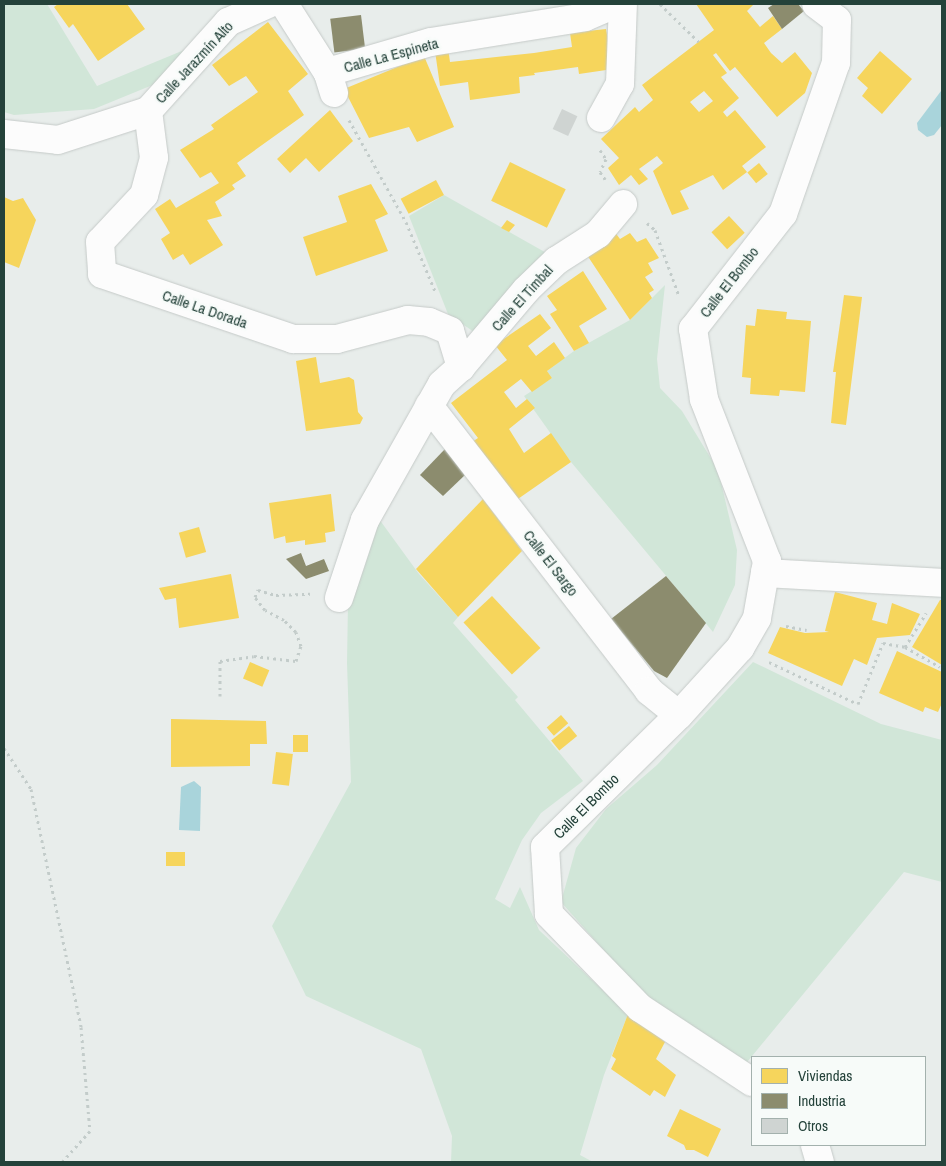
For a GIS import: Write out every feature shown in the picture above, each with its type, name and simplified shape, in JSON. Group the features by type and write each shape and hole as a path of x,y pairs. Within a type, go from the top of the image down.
{"street":[{"name":"Calle Jarazmín Alto","path":"4,134 58,140 148,111 228,22 268,4"},
{"path":"284,4 331,83"},
{"name":"Calle La Espineta","path":"331,83 431,42 585,17 616,4"},
{"path":"601,118 620,84 623,4"},
{"name":"Calle El Bombo","path":"751,1081 640,1008 549,914 545,847 679,715 740,648 757,618 767,561 704,399 693,329 783,214 836,64 834,9"},
{"name":"Calle La Dorada","path":"148,111 154,158 144,195 100,242 102,274 293,339 337,339 408,320 429,322 450,331"},
{"name":"Calle El Timbal","path":"342,590 365,520 442,384 461,367 526,290 556,260 598,234 623,204"},
{"path":"450,331 461,367"},
{"name":"Calle El Sargo","path":"429,406 649,690 679,715"},
{"path":"765,573 942,583"},
{"path":"815,1146 820,1162"}],"path":[{"path":"660,4 699,42"},
{"name":"Calle La Espineta","path":"331,83 406,222 450,331"},
{"path":"601,118 597,144 606,160 600,172 623,204 655,230 693,329"},
{"path":"220,696 220,661 254,656 296,661 301,646 296,632 284,620 265,610 255,597 258,590 276,594 321,594 342,590"},
{"path":"905,646 928,609"},
{"path":"781,625 807,630"},
{"path":"740,648 858,704 883,643 905,646 940,668"},
{"path":"4,748 31,789 81,1027 90,1131 62,1162"}],"green space":[{"path":"4,4 47,4 97,86 189,48 155,84 94,109 14,115 4,112"},
{"path":"444,195 550,255 474,332 448,314 409,216"},
{"path":"665,285 657,359 660,388 682,411 718,470 737,550 735,585 713,632 571,462 524,396 552,378 547,371 574,351 630,320"},
{"path":"379,519 419,574 458,617 453,623 518,697 515,700 583,781 541,813 522,840 495,899 510,908 520,887 539,930 628,1014 604,1075 580,1155 593,1162 451,1162 452,1136 421,1049 306,996 272,926 351,782 347,663 348,602"},
{"path":"753,662 881,724 942,740 942,882 904,872 743,1067 638,989 561,902 576,848 606,809 657,765"}],"water":[{"path":"941,91 942,125 934,135 927,137 918,130 917,123"},
{"path":"194,781 201,787 200,831 179,830 181,787"}],"building: Viviendas":[{"path":"58,4 127,4 145,29 98,61 73,24 69,28 54,7"},
{"path":"696,4 754,4 747,11 760,27 773,16 782,29 764,43 771,53 782,63 795,52 812,73 805,93 777,117 735,67 730,71 716,53 713,55 727,73 721,77 739,98 723,112 727,117 735,110 766,147 742,166 747,172 723,190 713,175 680,191 689,209 672,215 653,171 663,163 657,156 639,169 648,179 639,185 631,175 619,185 608,168 619,158 601,139 635,107 639,112 653,100 642,85 714,30","holes":["704,91 713,101 699,112 690,102"]},
{"path":"268,22 308,74 288,91 304,115 237,163 246,176 232,185 235,189 215,202 222,216 207,220 223,245 190,265 183,254 173,260 161,239 170,233 155,209 170,199 176,208 219,183 211,172 200,178 180,150 214,129 211,125 258,92 246,76 229,86 212,65"},
{"path":"606,29 613,69 579,74 578,67 534,73 535,75 519,77 520,93 470,100 468,82 440,86 435,51 448,48 450,62 534,53 572,47 570,33"},
{"path":"880,51 912,79 882,114 862,96 868,88 857,78"},
{"path":"424,56 454,127 417,142 409,127 369,138 344,89"},
{"path":"330,110 353,141 319,172 306,158 290,173 277,159"},
{"path":"510,162 566,189 547,228 491,201"},
{"path":"759,163 768,174 756,183 747,172"},
{"path":"436,180 444,195 409,214 401,199"},
{"path":"371,184 388,214 375,220 388,251 316,276 303,237 347,222 338,196"},
{"path":"4,197 13,201 23,198 36,220 19,268 4,262"},
{"path":"729,216 745,233 727,249 711,232"},
{"path":"507,220 515,225 509,232 501,228"},
{"path":"614,231 620,239 630,233 637,242 646,238 659,258 648,263 653,272 645,277 654,290 649,293 652,298 630,320 585,252"},
{"path":"583,271 607,309 579,326 589,343 574,351 550,314 557,310 547,296"},
{"path":"844,295 862,297 846,425 831,423 836,372 833,372"},
{"path":"757,309 787,312 786,319 811,321 805,392 780,390 779,396 750,394 751,378 742,377 746,325 755,326"},
{"path":"540,314 551,328 528,346 536,356 554,342 565,358 547,371 552,378 532,392 521,379 504,392 516,408 527,399 535,408 509,429 524,453 551,433 571,462 515,501 472,442 478,438 451,403 507,360 495,345"},
{"path":"316,357 320,383 349,377 354,380 358,412 363,418 360,424 306,431 296,361"},
{"path":"331,494 335,531 325,533 326,542 305,545 305,540 286,543 285,536 274,539 269,503"},
{"path":"483,499 522,551 458,617 416,569"},
{"path":"199,527 206,552 186,558 179,533"},
{"path":"231,574 239,618 179,628 176,598 165,600 159,588"},
{"path":"835,592 877,603 872,620 887,624 892,603 920,614 910,635 877,638 867,665 854,659 842,686 768,653 780,627 805,633 829,632 825,631"},
{"path":"492,596 540,648 512,675 463,623"},
{"path":"940,600 942,600 942,665 912,647"},
{"path":"897,651 942,672 942,703 938,712 925,707 923,712 879,693"},
{"path":"250,662 269,670 262,687 243,679"},
{"path":"561,715 568,723 554,736 547,727"},
{"path":"171,719 266,721 267,744 250,744 250,766 171,767"},
{"path":"569,726 577,736 559,751 551,740"},
{"path":"293,735 308,735 308,752 293,752"},
{"path":"276,752 293,754 289,786 272,784"},
{"path":"166,852 185,852 185,866 166,866"},
{"path":"628,1014 665,1042 656,1059 676,1075 665,1097 654,1090 650,1096 611,1069 616,1059 612,1056"},
{"path":"680,1109 721,1129 708,1157 694,1150 686,1150 684,1145 667,1136"}],"building: Industria":[{"path":"774,4 798,4 804,11 782,29 768,8"},
{"path":"361,15 365,49 334,53 330,19"},
{"path":"445,449 465,475 443,496 420,475"},
{"path":"301,553 306,566 324,559 329,571 306,579 286,559"},
{"path":"666,576 706,623 667,678 654,671 611,619"}],"building: Otros":[{"path":"562,109 577,116 568,136 553,129"}]}
